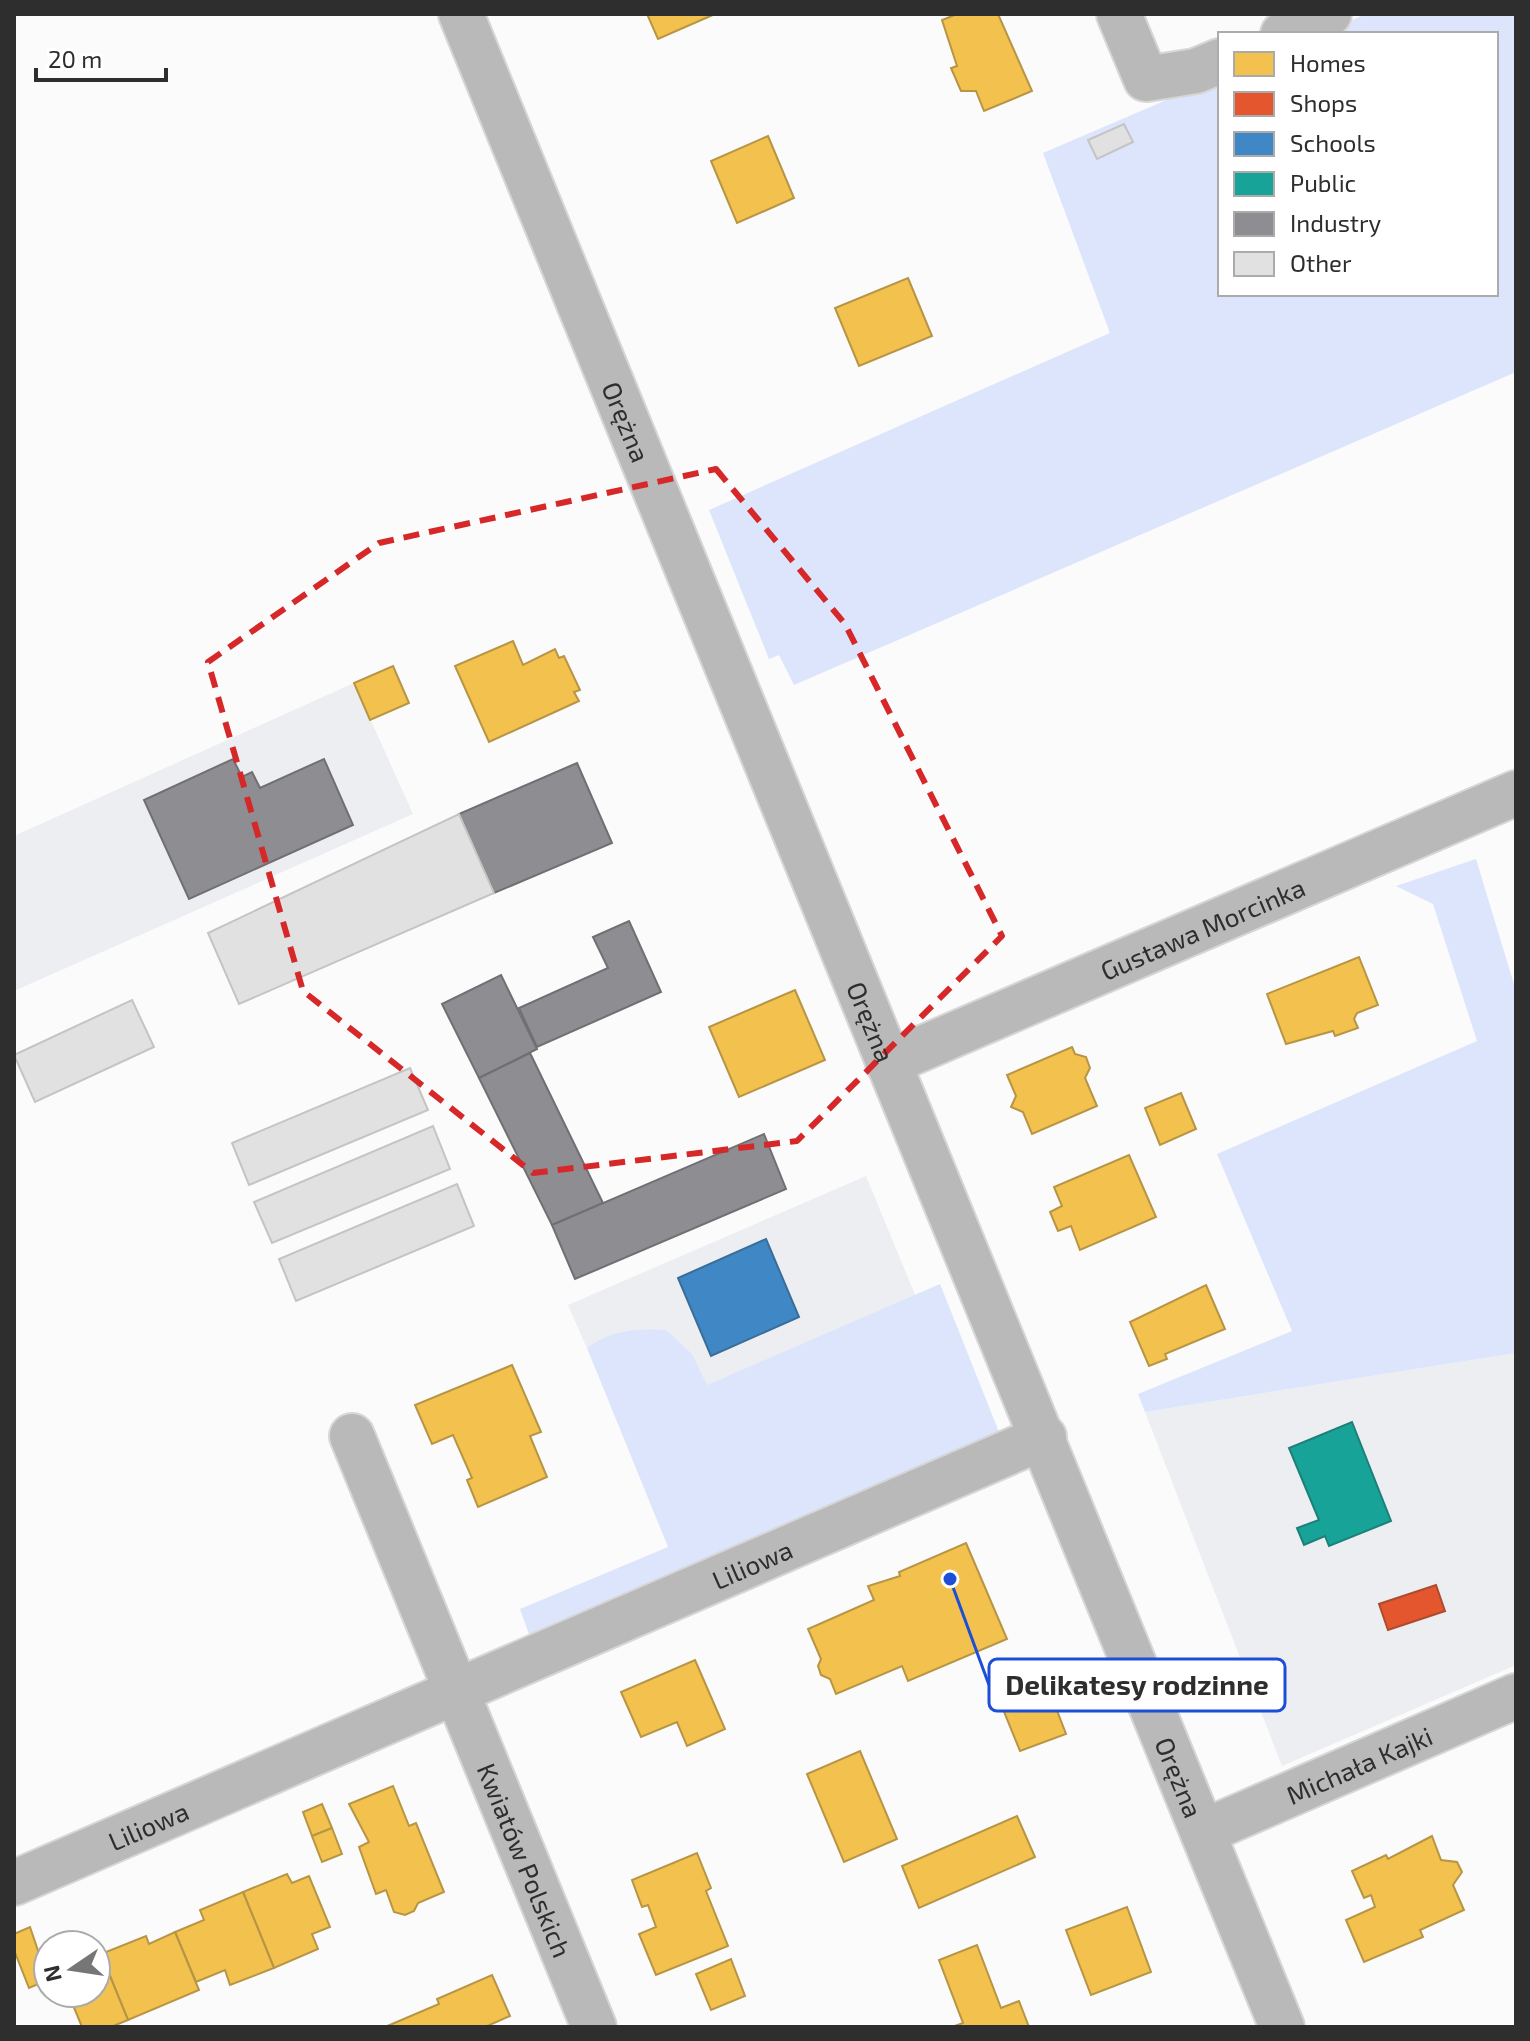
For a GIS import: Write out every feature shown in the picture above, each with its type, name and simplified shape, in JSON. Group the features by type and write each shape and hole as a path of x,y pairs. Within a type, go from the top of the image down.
{"street":[{"name":"Orężna","path":"461,14 888,1063 1044,1437 1282,2027"},
{"path":"1119,14 1146,79 1196,71 1218,62"},
{"path":"1288,32 1329,14"},
{"name":"Gustawa Morcinka","path":"888,1063 1516,793"},
{"path":"352,1436 459,1690"},
{"name":"Liliowa","path":"14,1883 1044,1437"},
{"name":"Kwiatów Polskich","path":"459,1690 594,2027"},
{"name":"Michała Kajki","path":"1203,1832 1516,1696"}],"highlighted area":[{"path":"716,469 845,624 1002,936 797,1141 533,1173 303,991 208,662 379,543"}],"shaded area":[{"path":"1366,14 1516,14 1516,372 794,685 779,655 769,659 709,510 1110,333 1043,153 1218,78 1218,296 1498,296 1498,32 1325,32"},
{"path":"354,683 413,814 14,991 14,836"},
{"path":"1476,859 1516,991 1516,1353 1145,1412 1138,1394 1292,1331 1217,1154 1477,1041 1433,904 1396,886"},
{"path":"866,1176 916,1297 619,1422 568,1305"},
{"path":"940,1284 999,1432 531,1640 520,1609 668,1547 587,1348 605,1337 625,1332 666,1330 692,1354 707,1385"},
{"path":"1516,1353 1516,1665 1282,1766 1145,1412"}],"building: Homes":[{"path":"647,14 715,14 658,39"},
{"path":"957,14 998,14 1032,91 984,111 976,91 961,91 951,68 957,66 942,20"},
{"path":"768,136 794,198 737,223 711,161"},
{"path":"908,278 932,336 859,366 835,308"},
{"path":"513,641 523,665 555,649 559,658 564,656 580,690 574,692 579,701 489,742 455,666"},
{"path":"393,666 409,703 370,720 354,683"},
{"path":"1359,957 1378,1005 1357,1013 1354,1019 1358,1028 1335,1036 1333,1031 1286,1044 1267,994"},
{"path":"795,990 825,1060 739,1097 709,1027"},
{"path":"1072,1047 1075,1054 1086,1057 1090,1068 1085,1078 1097,1106 1032,1134 1023,1112 1011,1107 1016,1096 1007,1075"},
{"path":"1181,1093 1196,1129 1160,1145 1145,1108"},
{"path":"1129,1155 1156,1217 1080,1250 1071,1226 1058,1231 1050,1212 1062,1206 1054,1187"},
{"path":"1206,1285 1225,1329 1165,1354 1167,1359 1149,1366 1130,1322"},
{"path":"512,1365 541,1432 530,1436 547,1477 478,1507 467,1480 472,1478 453,1435 432,1444 415,1405"},
{"path":"966,1543 1007,1639 908,1681 902,1666 836,1694 830,1679 821,1675 818,1666 821,1659 808,1629 874,1600 868,1586 900,1576 899,1572"},
{"path":"695,1660 725,1729 687,1746 677,1722 641,1737 621,1692"},
{"path":"1043,1674 1066,1734 1020,1751 996,1692"},
{"path":"860,1751 897,1839 844,1862 807,1774"},
{"path":"393,1786 409,1826 416,1823 444,1892 418,1903 414,1911 405,1915 394,1912 386,1890 376,1894 359,1847 369,1842 349,1804"},
{"path":"322,1804 332,1828 312,1836 303,1812"},
{"path":"1017,1816 1035,1857 919,1908 902,1866"},
{"path":"332,1828 342,1854 322,1862 312,1836"},
{"path":"1432,1836 1441,1860 1457,1862 1462,1872 1453,1885 1464,1910 1420,1930 1423,1937 1364,1962 1346,1920 1375,1907 1371,1895 1364,1898 1352,1871 1386,1855 1388,1859"},
{"path":"697,1853 711,1888 706,1891 728,1946 656,1975 639,1934 656,1927 648,1905 642,1907 632,1880"},
{"path":"287,1874 292,1883 309,1876 330,1927 312,1934 318,1949 274,1968 243,1892"},
{"path":"243,1892 274,1968 230,1985 225,1970 196,1982 175,1932 204,1920 200,1910"},
{"path":"1127,1907 1151,1972 1091,1995 1066,1930"},
{"path":"30,1927 32,1933 32,1987 29,1988 14,1950 14,1934"},
{"path":"175,1932 199,1990 128,2020 112,1981 112,1950 146,1936 149,1944"},
{"path":"977,1945 1001,2008 1019,2001 1029,2027 952,2027 963,2023 939,1960"},
{"path":"731,1959 745,1996 711,2010 696,1974"},
{"path":"492,1975 510,2016 485,2027 385,2027 439,2004 437,1999"},
{"path":"112,1981 128,2020 111,2027 82,2027 75,2009 112,2009"}],"building: Shops":[{"path":"1436,1585 1445,1611 1388,1630 1379,1604"}],"building: Schools":[{"path":"766,1239 799,1317 711,1356 678,1278"}],"building: Public":[{"path":"1352,1422 1391,1521 1329,1546 1325,1536 1304,1545 1297,1528 1319,1520 1289,1448"}],"building: Industry":[{"path":"233,759 242,777 252,772 260,788 324,759 353,825 189,899 144,800"},
{"path":"577,763 612,843 494,893 459,814"},
{"path":"629,921 661,992 537,1047 519,1008 608,968 593,937"},
{"path":"501,975 537,1049 479,1078 442,1004"},
{"path":"530,1053 603,1203 552,1225 479,1078"},
{"path":"764,1134 786,1189 575,1279 552,1225"}],"building: Other":[{"path":"1124,124 1133,142 1097,159 1088,140"},
{"path":"459,814 494,893 239,1004 208,933"},
{"path":"132,1000 154,1047 35,1102 14,1055"},
{"path":"410,1068 428,1110 249,1185 232,1143"},
{"path":"433,1126 450,1169 272,1243 254,1202"},
{"path":"457,1184 474,1226 296,1301 279,1259"}],"place":[{"name":"Delikatesy rodzinne","path":"950,1579"}]}
